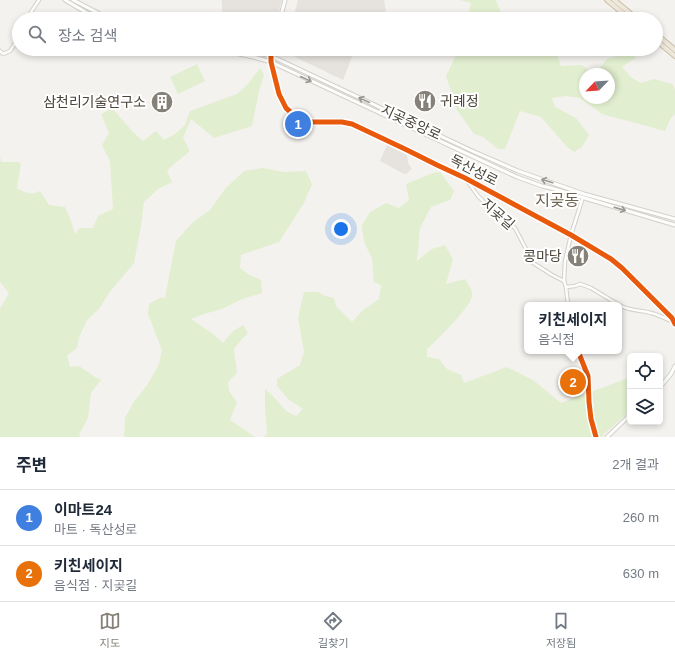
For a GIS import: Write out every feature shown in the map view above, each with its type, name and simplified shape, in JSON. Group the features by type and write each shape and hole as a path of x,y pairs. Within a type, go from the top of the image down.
{"highway":[{"path":"608,0 622,12"},
{"path":"614,0 629,12"},
{"path":"663,41 675,50"},
{"path":"663,46 675,56"}],"street":[{"path":"31,12 39,0"},
{"path":"65,0 85,12"},
{"path":"73,0 96,12"},
{"path":"282,12 285,0"},
{"path":"0,51 3,54 10,51 12,48"},
{"path":"248,56 271,62"},
{"name":"독산성로","path":"271,56 271,62 281,99 286,108 294,115 310,122 342,122 352,124 465,178 571,235 612,259 672,318 675,323"},
{"name":"지곶중앙로","path":"271,56 470,150 518,171 584,194 675,219"},
{"name":"지곶중앙로","path":"271,62 517,177 542,186 675,225"},
{"name":"지곶길","path":"465,178 478,196 515,228 533,264 552,276 564,281"},
{"path":"568,302 564,281 565,261 571,235 584,194"},
{"name":"독산성로","path":"566,286 575,286 580,284 592,288 614,302"},
{"name":"독산성로","path":"622,307 649,312 675,323"},
{"path":"579,354 588,376 591,420 596,437"},
{"path":"663,383 671,374 675,366"},
{"path":"607,437 627,418"}],"shaded area":[{"path":"221,0 282,0 278,12 222,12"},
{"path":"298,0 384,0 386,12 295,12"},
{"path":"293,56 352,56 343,80"},
{"path":"387,145 407,155 408,163 412,169 406,174 380,161"}],"green space":[{"path":"460,0 496,0 501,12 469,12 471,3"},
{"path":"456,56 557,56 561,66 582,65 586,68 579,68 579,98 566,96 552,98 555,107 576,118 589,135 582,147 574,152 567,147 541,117 520,111 505,149 498,149 483,137 474,134 457,110 446,76"},
{"path":"617,56 637,57 622,67 632,78 641,83 654,79 672,84 675,89 675,114 671,118 665,131 602,114 588,104 615,104 615,68 600,68 607,59"},
{"path":"197,64 205,81 178,94 170,77"},
{"path":"260,68 264,75 259,91 252,126 214,138 191,119 183,138 190,151 167,171 172,182 158,189 144,202 134,263 109,293 99,309 87,320 79,338 77,348 67,356 70,367 79,366 101,380 91,393 88,418 79,434 81,437 0,437 0,309 9,293 0,282 0,156 1,162 21,163 17,189 31,193 40,191 49,205 65,207 75,234 80,228 93,228 98,216 113,209 110,161 102,145 109,133 101,114 112,108 143,141 156,131 164,140 175,134 185,125 190,111 237,94 248,84"},
{"path":"263,168 284,172 306,171 312,184 304,203 279,242 241,255 240,268 248,274 261,280 262,293 242,299 222,309 191,319 223,343 233,331 243,325 248,333 234,349 237,373 228,382 229,391 237,402 230,420 255,437 124,437 125,418 133,403 148,384 159,364 162,350 148,314 149,304 162,297 165,299 176,241 192,223 210,210 225,189 244,171"},
{"path":"440,172 454,191 450,200 431,207 420,228 417,261 432,249 445,245 453,259 446,284 465,279 471,289 472,296 466,308 445,332 427,349 427,357 439,359 447,369 461,375 464,383 507,367 533,380 561,403 627,378 627,414 602,437 264,437 267,434 265,389 286,411 296,416 303,409 288,399 277,386 277,379 300,365 304,352 298,318 304,292 318,292 325,296 334,298 336,306 352,322 362,311 379,299 381,285 374,282 372,258 364,242 362,225 370,212 386,203 399,208 409,200 406,184 433,173"}],"cycle path":[{"path":"271,56 271,62 279,94 286,108 294,115 310,122 342,122 352,124 465,178 571,235 611,259 622,268 672,318 675,324"},
{"path":"579,354 588,376 591,419 596,437"}],"place":[{"name":"귀례정","path":"425,101"},
{"name":"삼천리기술연구소","path":"162,102"},
{"name":"이마트24","path":"298,124"},
{"name":"콩마당","path":"578,256"},
{"name":"키친세이지","path":"573,382"}],"district":[{"name":"지곶동","path":"557,200"}]}
